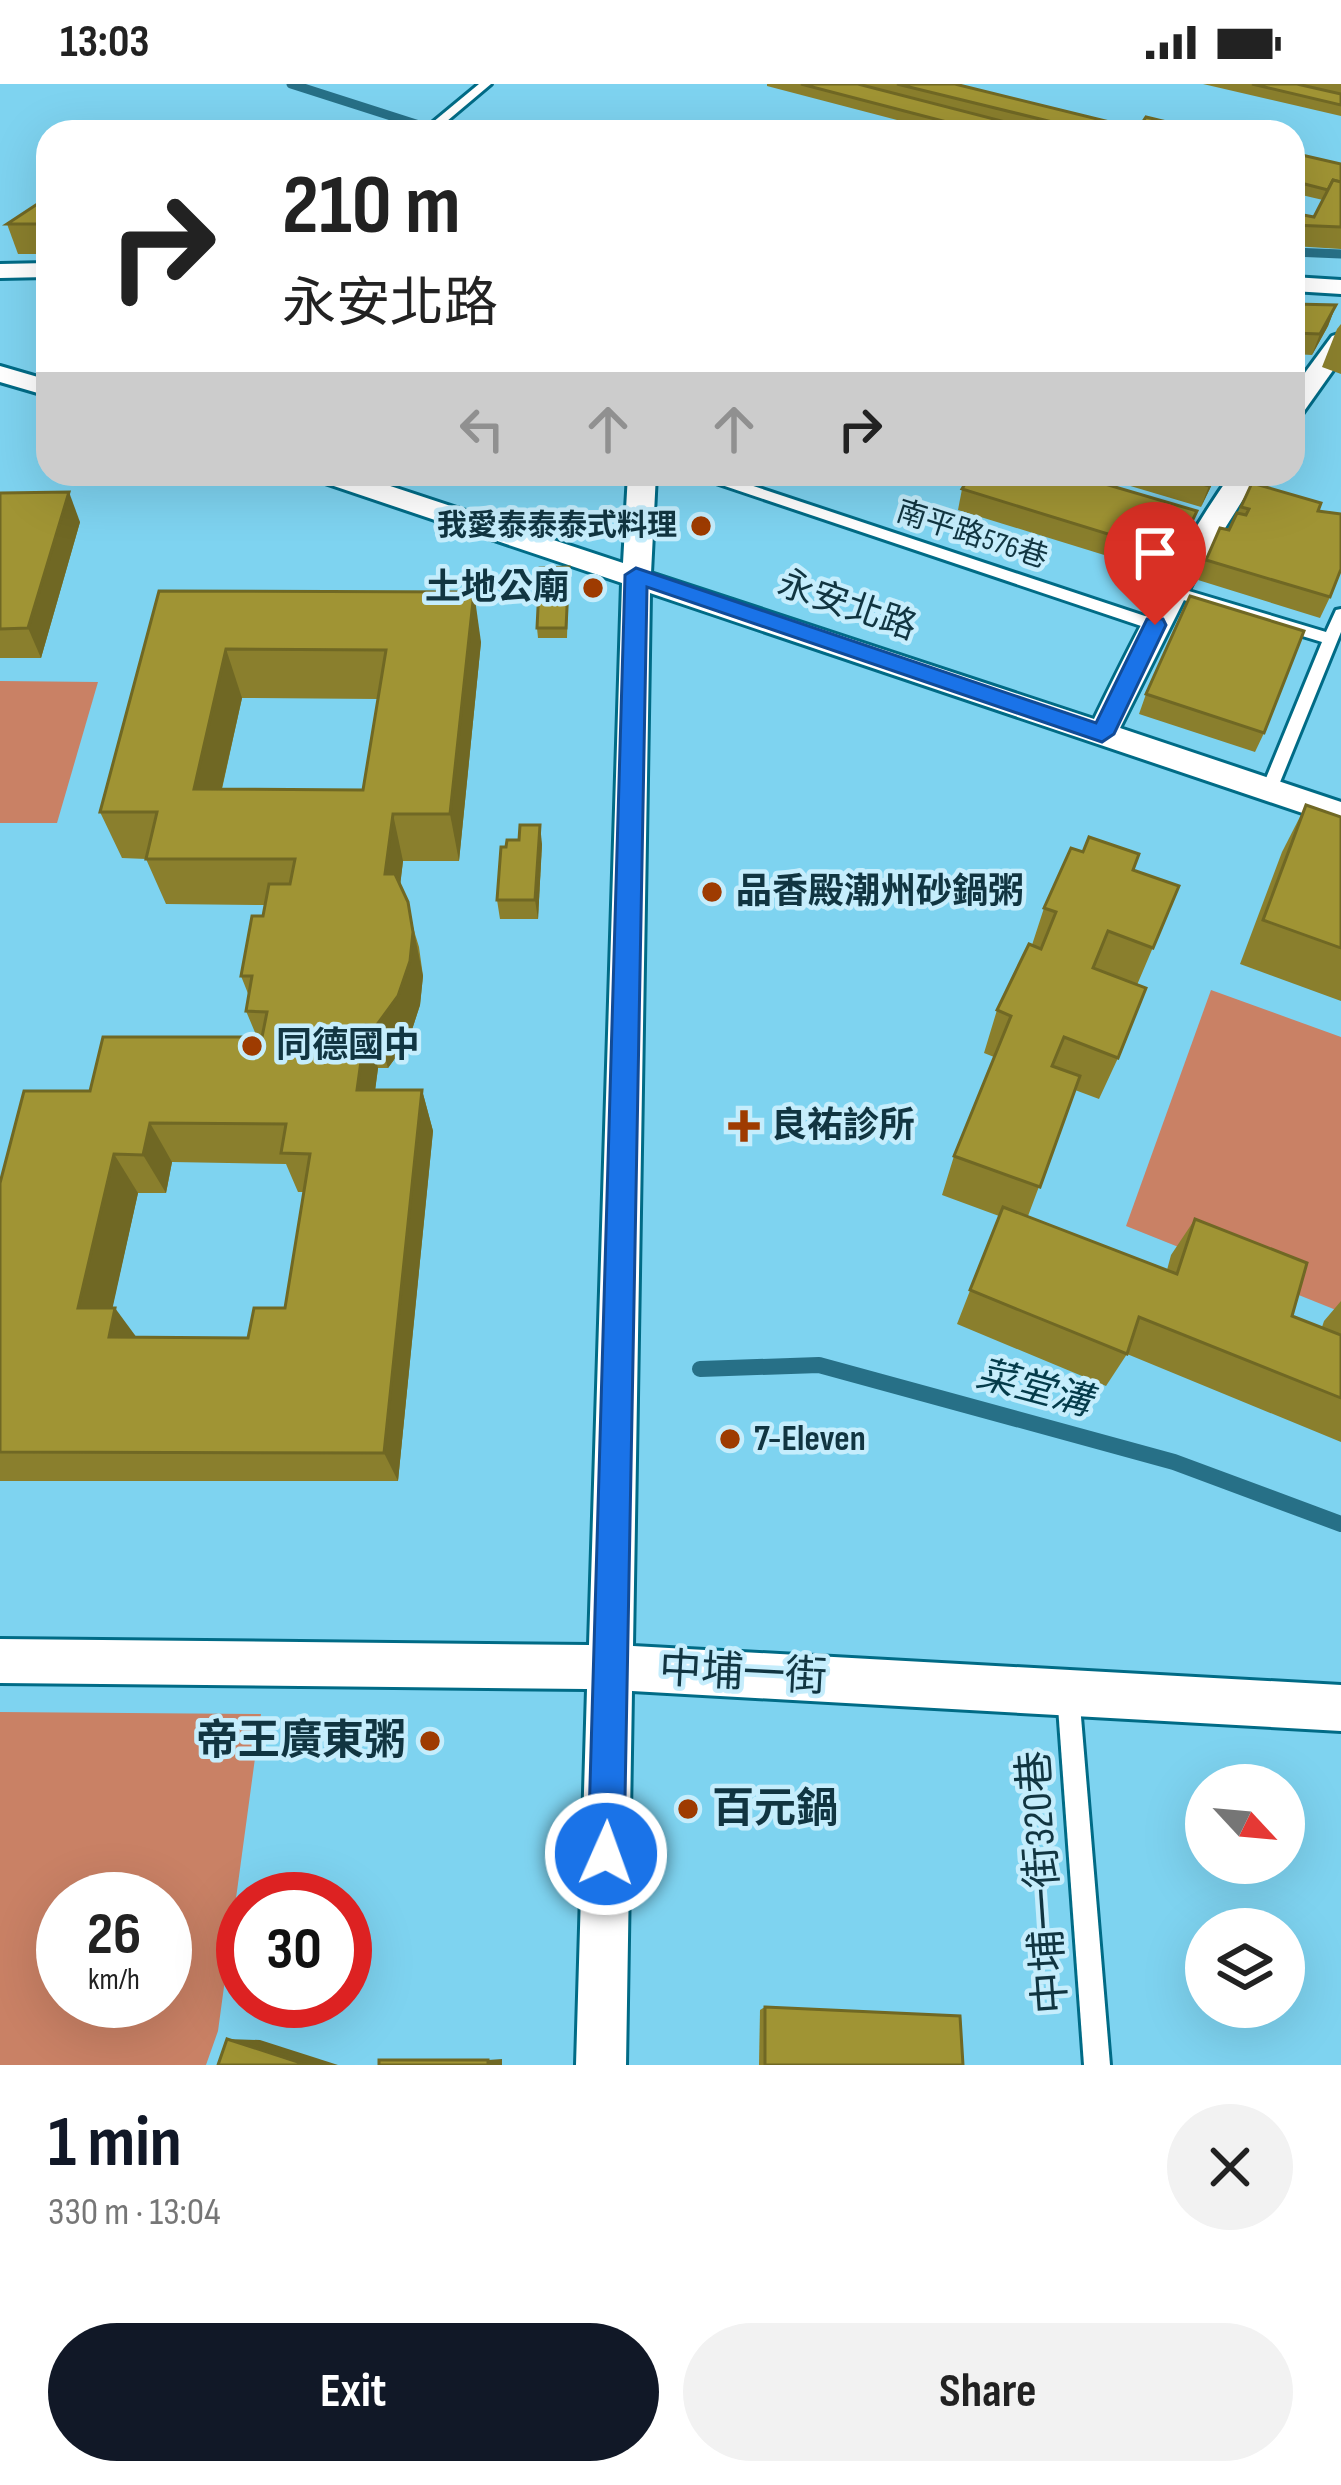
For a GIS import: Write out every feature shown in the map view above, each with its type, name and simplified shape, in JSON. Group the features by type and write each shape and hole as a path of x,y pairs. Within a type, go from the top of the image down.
{"street":[{"path":"0,271 36,270"},
{"path":"1305,284 1341,286"},
{"path":"1305,391 1341,341"},
{"path":"0,374 36,384"},
{"name":"永安北路","path":"363,486 1341,814"},
{"path":"601,2065 641,486"},
{"path":"1102,734 1172,591 1199,520 1233,486"},
{"name":"中埔一街","path":"0,1661 610,1667 1341,1708"}],"lane":[{"path":"442,120 485,84"},
{"name":"南平路576巷","path":"739,486 1155,625"},
{"path":"1172,591 1328,638"},
{"path":"1270,788 1341,614"},
{"name":"中埔一街320巷","path":"1068,1693 1097,2065"}],"shaded area":[{"path":"0,681 98,682 57,823 0,823"},
{"path":"1211,990 1341,1037 1341,1312 1126,1226"},
{"path":"0,1712 261,1714 240,1872 216,1872 218,2028 206,2065 0,2065"}],"building":[{"path":"801,84 858,84 998,120 939,120"},
{"path":"897,84 955,84 1101,120 1044,120"},
{"path":"1252,84 1297,84 1341,94 1341,105"},
{"path":"1305,156 1341,164 1341,182 1333,180 1328,190 1305,184"},
{"path":"1333,180 1341,182 1341,227 1305,226 1305,215 1314,217"},
{"path":"36,205 36,224 7,224"},
{"path":"1305,304 1336,305 1320,334 1305,333"},
{"path":"1112,486 1197,511 1176,555 962,489"},
{"path":"1251,486 1262,486 1321,503 1318,511 1341,514 1341,569 1330,597 1206,560 1220,528 1229,530 1237,513 1246,515 1249,509 1241,507"},
{"path":"69,492 28,628 0,629 0,493"},
{"path":"569,567 566,628 537,628 540,568"},
{"path":"159,591 474,592 450,814 393,814 385,874 395,874 408,902 413,932 410,961 398,996 376,1026 366,1025 357,1090 422,1090 384,1453 0,1452 0,1183 24,1091 90,1091 103,1037 262,1037 267,1012 246,1011 252,976 241,976 252,916 263,916 269,884 290,884 295,859 146,859 157,812 100,812","holes":["226,649 386,650 363,790 194,789","150,1123 286,1124 281,1153 310,1154 285,1308 254,1308 248,1338 109,1337 115,1308 78,1308 114,1154 143,1155"]},
{"path":"1190,596 1304,631 1264,733 1146,694"},
{"path":"1306,805 1341,817 1341,948 1263,920"},
{"path":"520,825 540,825 535,900 497,900 501,847 506,847 507,840 519,840"},
{"path":"1089,837 1139,854 1133,870 1179,886 1153,948 1108,931 1093,968 1146,988 1118,1058 1064,1037 1052,1066 1080,1076 1040,1187 954,1156 1011,1016 997,1010 1029,944 1041,949 1056,912 1044,908 1071,848 1083,852"},
{"path":"1003,1207 1177,1274 1195,1219 1307,1263 1292,1316 1341,1335 1341,1398 1139,1317 1127,1354 970,1290"},
{"path":"765,2007 960,2016 963,2065 765,2065"},
{"path":"227,2039 307,2065 218,2065"},
{"path":"379,2060 488,2060 488,2065 379,2065"}],"waterway":[{"path":"291,84 404,120"},
{"path":"1305,252 1341,254"},
{"name":"菜堂溝","path":"700,1369 819,1365 1174,1462 1341,1524"}],"place":[{"name":"我愛泰泰泰式料理","path":"701,526"},
{"name":"土地公廟","path":"593,588"},
{"name":"品香殿潮州砂鍋粥","path":"712,892"},
{"name":"同德國中","path":"252,1046"},
{"name":"良祐診所","path":"744,1126"},
{"name":"7-Eleven","path":"730,1439"},
{"name":"帝王廣東粥","path":"430,1741"},
{"name":"百元鍋","path":"688,1809"}],"route":[{"path":"606,1854 636,575 1102,734 1155,625"}]}
